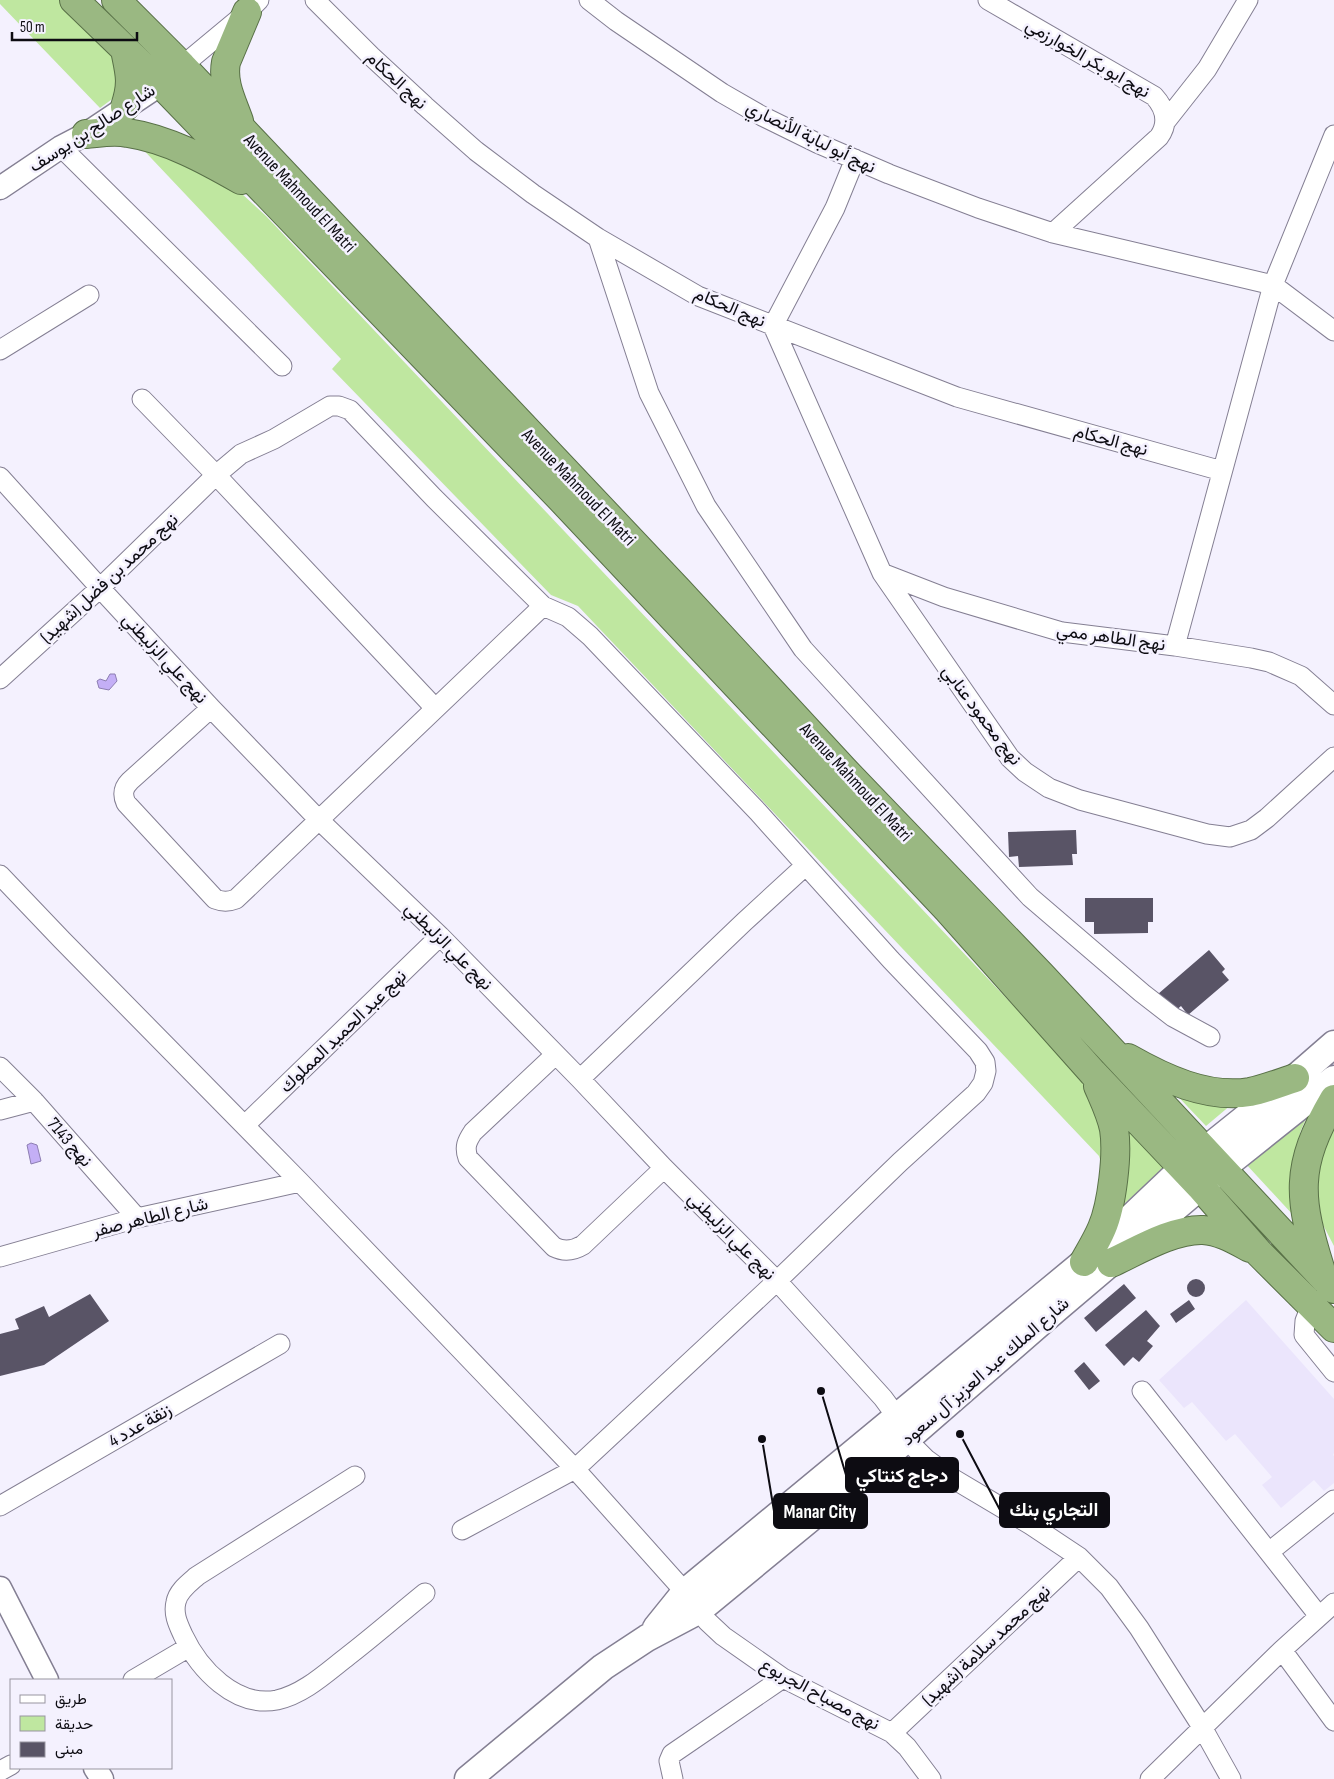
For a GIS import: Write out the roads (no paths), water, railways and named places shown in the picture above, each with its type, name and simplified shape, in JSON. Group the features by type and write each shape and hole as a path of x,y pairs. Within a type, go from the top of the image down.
{"highway":[{"name":"Avenue Mahmoud El Matri","path":"74,0 161,84 576,515 948,910 1092,1073 1192,1178 1259,1253"},
{"name":"Avenue Mahmoud El Matri","path":"116,0 182,66 244,134 678,590 1328,1283"},
{"path":"244,134 225,82 224,71 226,62 253,6"},
{"path":"125,50 131,81 125,108"},
{"path":"86,134 126,132 147,137 207,161 269,196"},
{"path":"1106,1045 1155,1073 1182,1085 1206,1090 1235,1093 1250,1092 1295,1078"},
{"path":"1084,1262 1106,1218 1113,1181 1115,1147 1112,1120 1092,1073"},
{"path":"1328,1283 1307,1224 1303,1185 1310,1147 1334,1099"},
{"path":"1111,1263 1186,1232 1202,1230 1224,1235 1259,1253 1334,1328"}],"main road":[{"path":"1213,1160 1295,1078 1334,1044"},
{"path":"1213,1160 1334,1079"},
{"name":"شارع الملك عبد العزيز آل سعود","path":"903,1427 1084,1262 1213,1160"},
{"name":"شارع الملك عبد العزيز آل سعود","path":"468,1779 603,1667 647,1638 903,1427 1111,1263 1192,1178"}],"street":[{"name":"نهج الحكام","path":"316,0 425,106 476,150 533,194 598,238 698,296 956,398 1222,471"},
{"name":"نهج أبو لبابة الأنصاري","path":"589,0 629,31 722,93 762,116 817,143 889,174 978,208 1053,233 1273,285"},
{"name":"نهج ابو بكر الخوارزمي","path":"988,0 1154,96 1160,103 1166,121"},
{"path":"1053,233 1159,137 1166,121 1207,68 1248,0"},
{"path":"182,66 253,6"},
{"name":"شارع صالح بن يوسف","path":"0,188 161,84 182,66"},
{"path":"1175,646 1273,285 1334,135"},
{"path":"61,147 282,366"},
{"path":"773,326 835,208 856,159"},
{"path":"598,238 649,393 706,506 803,649 1030,897 1142,993 1173,1017 1210,1036"},
{"path":"1273,285 1334,331"},
{"path":"0,350 89,295"},
{"name":"نهج محمود عنابي","path":"773,326 882,573 1010,758 1026,772 1049,788 1080,800 1207,834 1230,837 1251,830 1267,818 1334,757"},
{"path":"142,400 216,475 435,708"},
{"name":"نهج محمد بن فضل (شهيد)","path":"0,679 100,588 216,475 241,454 274,439 330,406 339,406 350,410 434,498 543,606"},
{"name":"نهج علي الزليطني","path":"0,477 211,708 318,819 440,936 777,1282 863,1376 926,1459 952,1478 1031,1525 1079,1557 1109,1586 1139,1628 1202,1727 1231,1779"},
{"name":"نهج الطاهر ممي","path":"882,573 944,597 1062,632 1175,646 1269,662 1301,676 1334,704"},
{"path":"211,708 125,786 123,797 126,803 214,899 229,902 236,899 543,606 568,617 590,636 758,812 891,960 978,1051 985,1062 986,1071 979,1088 965,1104 900,1162 777,1282 575,1469 462,1530"},
{"path":"580,1078 805,866"},
{"name":"نهج مصباح الجربوع","path":"0,875 245,1125 575,1469 723,1636 783,1678 892,1733 907,1747 931,1779"},
{"name":"نهج عبد الحميد المملوك","path":"245,1125 440,936"},
{"path":"555,1055 473,1132 467,1141 465,1150 468,1158 554,1247 560,1250 576,1249 583,1245 664,1168"},
{"name":"نهج 7143","path":"0,1067 34,1101 137,1218"},
{"path":"0,1110 34,1101"},
{"name":"شارع الطاهر صفر","path":"0,1257 137,1218 300,1182"},
{"path":"1312,1306 1305,1321 1304,1335 1334,1372"},
{"name":"زنقة عدد 4","path":"0,1506 280,1344"},
{"path":"1142,1391 1319,1616"},
{"path":"355,1476 197,1576 185,1586 176,1601 175,1617 189,1647 205,1669 217,1680 244,1697 258,1700 274,1700 288,1697 321,1677 425,1593"},
{"path":"1269,1552 1334,1500"},
{"name":"نهج محمد سلامة (شهيد)","path":"892,1733 1079,1557"},
{"path":"0,1588 46,1679"},
{"path":"1150,1779 1282,1650 1334,1603"},
{"path":"135,1679 189,1647"},
{"path":"1282,1650 1334,1721"},
{"path":"673,1779 668,1761 672,1754 783,1678"}],"place":[{"name":"دجاج كنتاكي","path":"821,1391"},
{"name":"التجاري بنك","path":"960,1434"},
{"name":"Manar City","path":"762,1439"}]}
